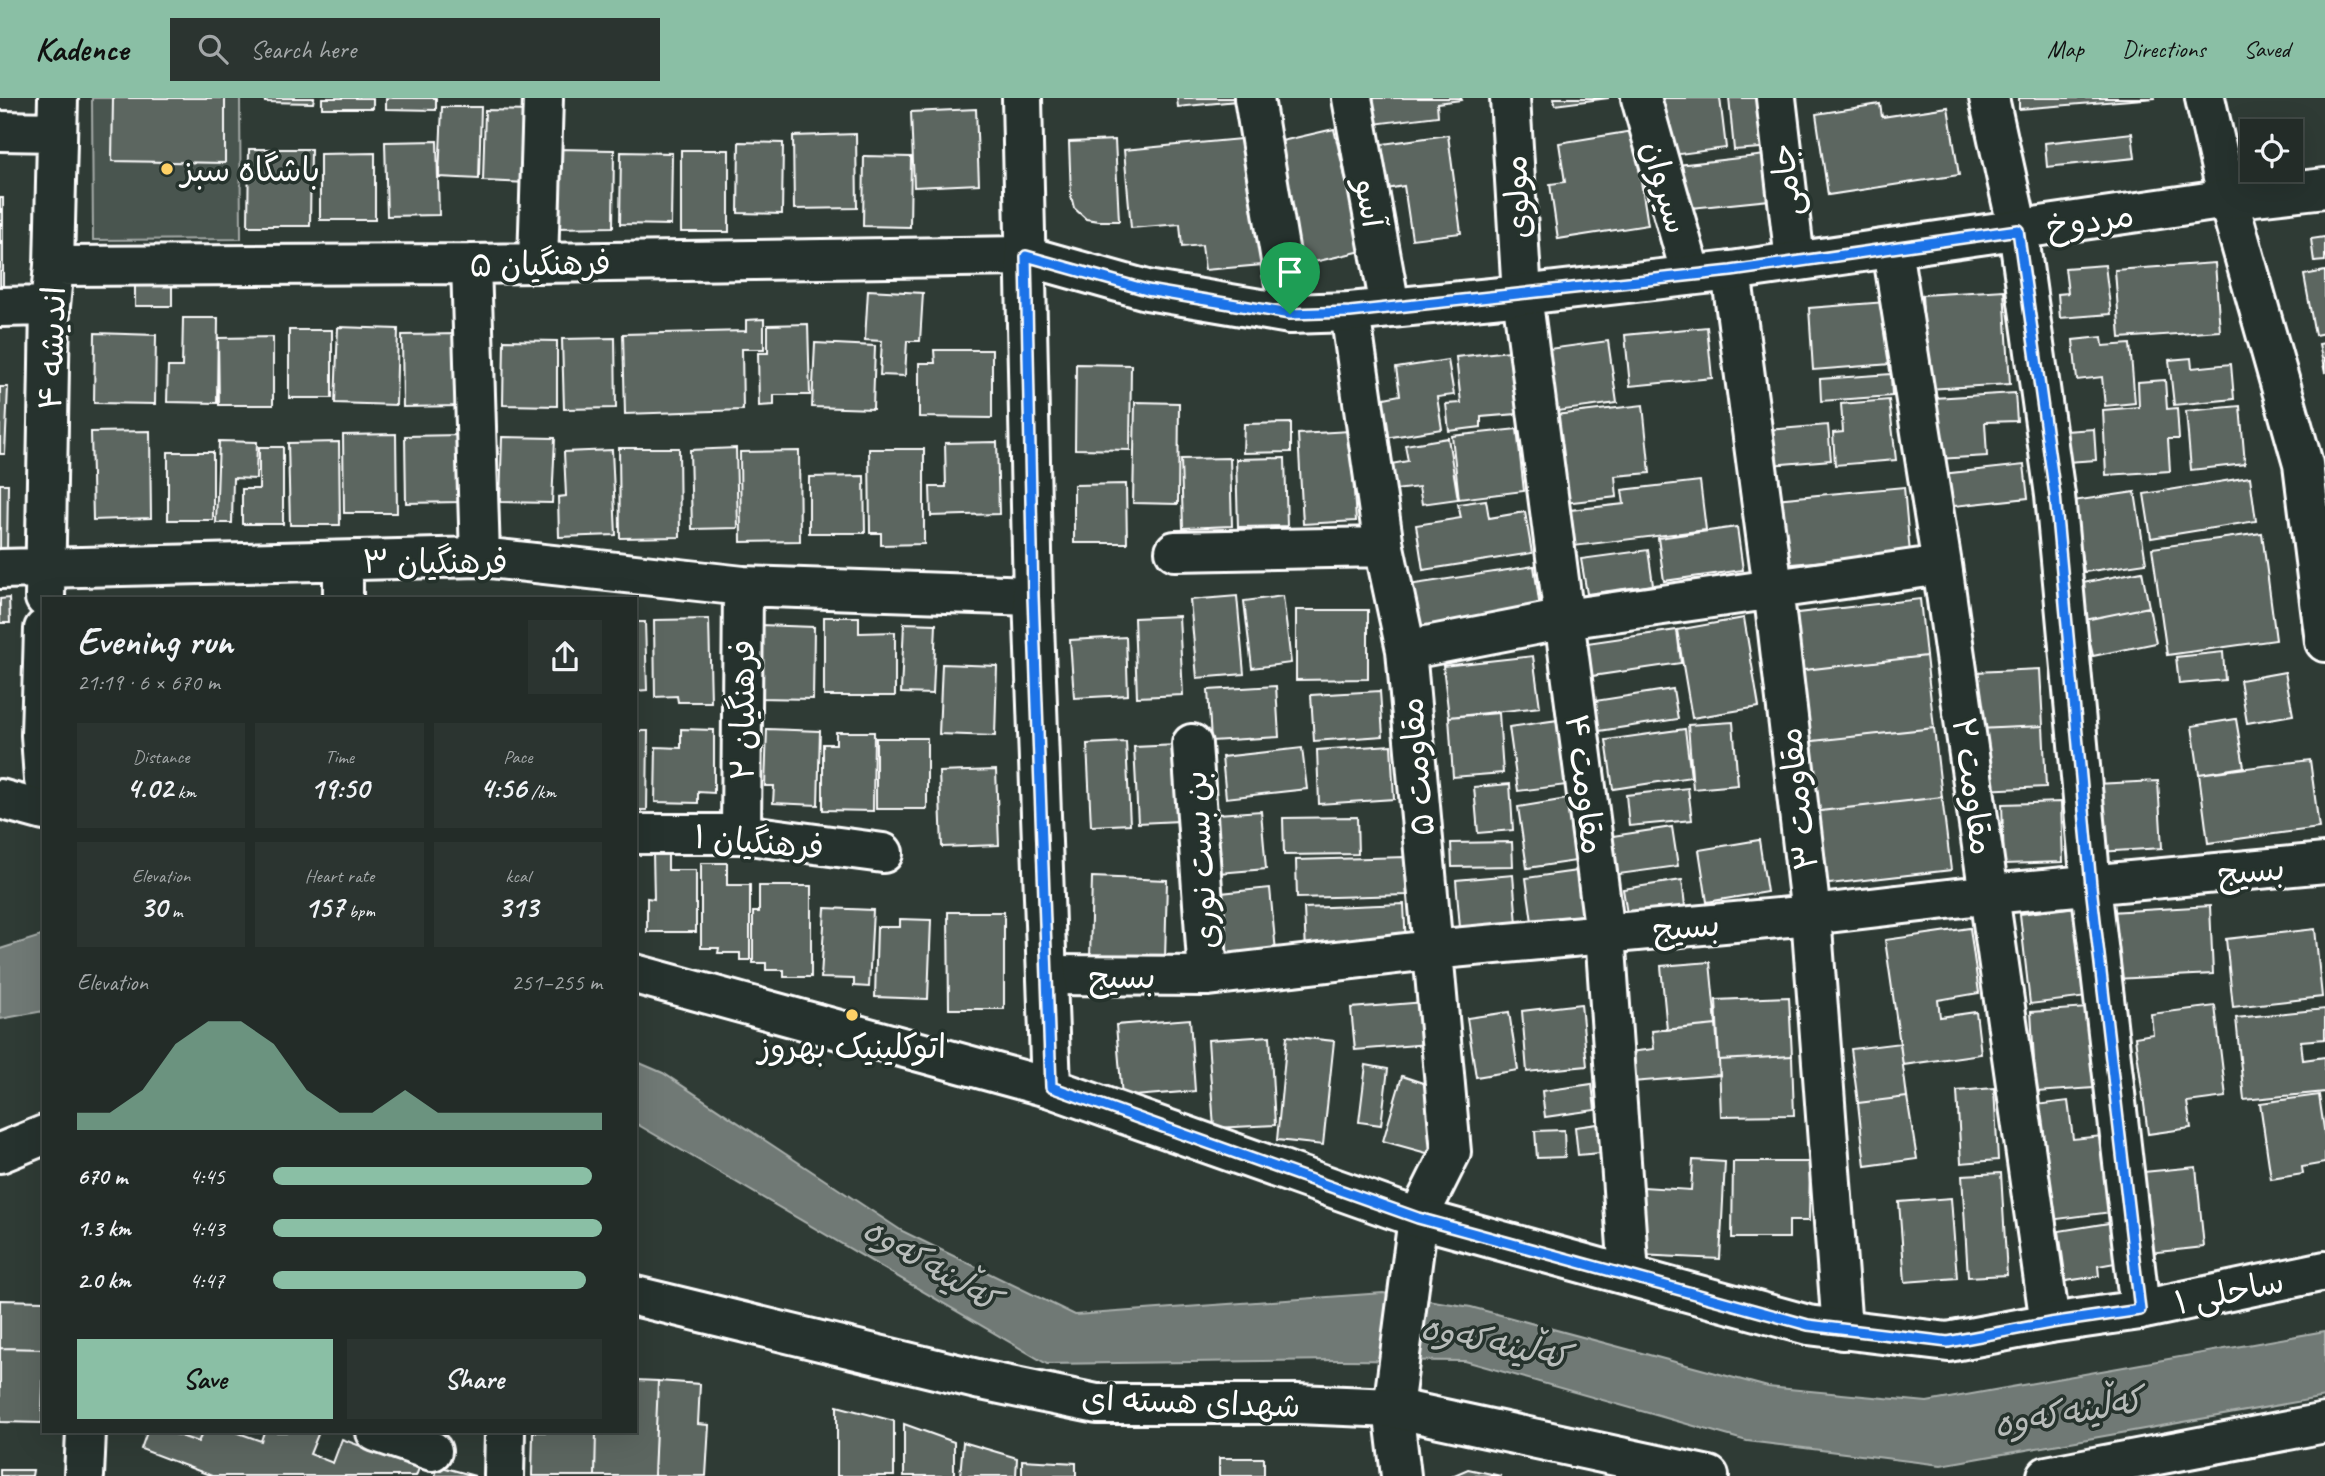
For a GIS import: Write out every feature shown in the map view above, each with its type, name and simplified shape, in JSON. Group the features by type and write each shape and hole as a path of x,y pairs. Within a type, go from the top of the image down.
{"street":[{"path":"538,262 543,98"},
{"path":"1022,98 1033,596 1051,1087"},
{"path":"1254,98 1290,314"},
{"name":"آسو","path":"1352,98 1390,307"},
{"name":"مولوی","path":"1510,98 1522,295"},
{"name":"سیروان","path":"1641,98 1690,275"},
{"name":"جامی","path":"1776,98 1795,261"},
{"path":"1989,98 2018,230 2055,495 2091,886 2140,1310"},
{"path":"2205,98 2228,199 2303,464 2325,642"},
{"path":"0,131 58,115"},
{"name":"اندیشه ۴","path":"45,584 50,306 54,266 58,115"},
{"name":"مردوخ","path":"1026,256 1147,290 1290,314 1350,312 1731,271 2325,187"},
{"name":"مقاومت ۲","path":"1892,249 1942,565 2050,1323"},
{"name":"فرهنگیان ۵","path":"54,266 471,264 1026,256"},
{"path":"471,264 480,557"},
{"name":"مقاومت ۳","path":"1731,271 1773,588 1811,915 1842,1329"},
{"name":"مقاومت ۴","path":"1522,295 1605,934 1629,1275"},
{"path":"0,307 50,306"},
{"name":"مقاومت ۵","path":"1350,312 1384,547 1406,650 1451,1152 1418,1218 1393,1408 1401,1476"},
{"path":"1175,551 1384,547"},
{"name":"فرهنگیان ۳","path":"0,569 45,584 343,561 480,557 743,586 1033,596"},
{"path":"343,561 343,597"},
{"path":"1406,650 1565,620 1942,565"},
{"name":"فرهنگیان ۲","path":"741,834 743,586"},
{"name":"بن بست نوری","path":"1192,744 1208,976"},
{"path":"0,800 42,810"},
{"name":"فرهنگیان ۱","path":"637,834 741,834 883,853"},
{"name":"بسیج","path":"1047,975 1208,976 1432,950 2325,863"},
{"name":"ساحلی ۱","path":"637,975 1051,1087 1418,1218 1808,1325 1948,1342 2140,1310 2325,1271"},
{"path":"0,1153 42,1136"},
{"name":"شهدای هسته ای","path":"637,1296 981,1380 1097,1404 1297,1404 1393,1408 1709,1476"},
{"path":"2047,1476 2095,1472 2325,1423"},
{"path":"84,1476 86,1433"},
{"path":"379,1433 432,1453"},
{"path":"504,1476 505,1433"}],"shaded area":[{"name":"باشگاه سبز","path":"92,98 240,98 241,239 93,240"}],"water":[{"path":"42,936 42,1011 0,1019 0,949"},
{"name":"کەڵینەکەوە","path":"637,1062 663,1073 902,1231 1075,1315 1383,1293 1471,1307 1768,1387 1927,1402 2325,1331 2325,1397 1941,1465 1747,1441 1465,1361 1047,1364 637,1124"}],"building":[{"path":"113,98 225,98 225,163 112,161"},
{"path":"265,98 314,98 313,103 265,102"},
{"path":"322,98 373,98 373,108 322,108"},
{"path":"386,98 436,98 436,110 386,109"},
{"path":"1177,98 1236,98 1236,101 1178,107"},
{"path":"1362,98 1462,100 1437,103 1438,116 1366,125"},
{"path":"1554,98 1609,98 1555,105"},
{"path":"1662,98 1720,98 1726,148 1672,155"},
{"path":"1729,98 1770,98 1774,147 1734,150"},
{"path":"2019,98 2156,98 2019,109"},
{"path":"1880,104 1882,117 1948,107 1959,175 1828,195 1816,114"},
{"path":"442,107 481,107 479,179 439,177"},
{"path":"976,109 979,184 914,187 911,112"},
{"path":"485,110 530,111 528,183 483,181"},
{"path":"1334,129 1362,251 1301,265 1273,143"},
{"path":"1633,131 1648,225 1558,239 1550,184 1565,182 1559,143"},
{"path":"2132,133 2135,158 2047,167 2045,143"},
{"path":"856,134 857,208 794,209 793,136"},
{"path":"1448,135 1461,233 1412,239 1404,186 1381,190 1375,145"},
{"path":"1251,138 1262,265 1205,270 1202,245 1182,247 1180,224 1131,228 1124,150"},
{"path":"1115,140 1119,221 1086,219 1074,208 1071,196 1069,142"},
{"path":"437,141 439,215 387,216 385,142"},
{"path":"739,142 783,143 782,214 738,213"},
{"path":"249,149 311,149 310,226 248,226"},
{"path":"556,149 614,150 613,227 556,228"},
{"path":"681,150 729,150 729,232 681,232"},
{"path":"621,152 672,153 671,225 620,224"},
{"path":"375,153 375,220 320,220 320,154"},
{"path":"1774,154 1779,199 1682,209 1678,165"},
{"path":"864,156 911,157 910,227 863,226"},
{"path":"0,198 3,198 3,290 0,290"},
{"path":"2325,237 2325,261 2314,262 2311,239"},
{"path":"2215,263 2220,331 2120,338 2115,270"},
{"path":"2105,265 2111,314 2060,318 2058,294 2068,293 2065,268"},
{"path":"2325,271 2325,333 2315,335 2304,275"},
{"path":"135,274 172,274 172,306 135,306"},
{"path":"868,290 923,293 920,341 907,341 905,376 880,375 882,341 865,340"},
{"path":"2004,290 2010,384 1928,389 1922,295"},
{"path":"1886,302 1891,364 1813,370 1809,308"},
{"path":"183,318 218,318 217,403 167,402 168,367 182,367"},
{"path":"764,319 764,349 742,349 743,410 625,414 623,334 746,331 746,320"},
{"path":"808,324 810,395 774,395 774,405 759,406 758,353 768,353 768,325"},
{"path":"338,327 398,329 396,405 335,403"},
{"path":"1707,327 1712,378 1630,386 1625,335"},
{"path":"289,330 332,330 332,398 289,398"},
{"path":"95,333 156,335 155,404 94,403"},
{"path":"457,334 459,406 403,407 402,335"},
{"path":"273,337 273,405 219,405 218,338"},
{"path":"2102,337 2103,346 2130,344 2135,403 2105,406 2102,377 2077,380 2073,340"},
{"path":"615,338 616,408 564,409 562,339"},
{"path":"504,340 557,341 557,406 503,405"},
{"path":"1608,341 1617,403 1550,412 1541,350"},
{"path":"815,343 875,346 873,409 812,407"},
{"path":"2325,343 2325,373 2319,344"},
{"path":"934,350 992,350 992,418 919,417 919,363 935,363"},
{"path":"1509,351 1517,414 1481,417 1481,427 1449,431 1446,404 1461,403 1456,357"},
{"path":"2191,358 2192,368 2231,364 2234,399 2174,405 2169,360"},
{"path":"1448,360 1454,395 1437,397 1442,429 1385,438 1379,399 1400,395 1396,368"},
{"path":"1076,364 1131,365 1130,450 1075,449"},
{"path":"1891,374 1892,396 1821,401 1820,379"},
{"path":"2165,380 2167,409 2177,408 2179,439 2168,439 2170,471 2106,475 2103,410 2139,407 2138,382"},
{"path":"0,387 8,387 5,454 0,454"},
{"path":"2015,393 2017,421 1985,422 1987,456 1938,459 1934,398"},
{"path":"1889,400 1896,460 1835,465 1833,433 1843,432 1841,404"},
{"path":"1135,402 1179,403 1178,504 1133,503"},
{"path":"1643,405 1650,473 1615,476 1617,497 1555,504 1546,416"},
{"path":"2240,406 2245,464 2191,470 2186,411"},
{"path":"1291,423 1291,452 1243,453 1244,424"},
{"path":"1828,425 1831,460 1770,465 1767,430"},
{"path":"1517,429 1524,491 1459,499 1452,436"},
{"path":"2094,429 2096,460 2067,462 2065,431"},
{"path":"150,431 151,518 93,520 91,432"},
{"path":"1350,431 1356,521 1303,524 1298,434"},
{"path":"396,434 397,513 344,513 343,435"},
{"path":"460,435 460,502 406,503 405,436"},
{"path":"502,437 555,438 552,503 500,502"},
{"path":"1448,438 1458,499 1422,504 1419,487 1395,490 1391,464 1408,461 1405,445"},
{"path":"219,441 257,442 256,479 233,478 232,523 216,523"},
{"path":"339,442 340,525 290,525 288,443"},
{"path":"997,442 999,514 931,516 930,487 946,487 945,443"},
{"path":"259,447 283,447 283,524 242,524 242,489 259,489"},
{"path":"619,448 679,448 680,537 620,538"},
{"path":"736,448 738,528 692,529 690,450"},
{"path":"869,449 924,449 924,544 881,545 881,533 870,533"},
{"path":"612,450 616,535 559,537 558,497 566,496 564,452"},
{"path":"799,451 800,541 741,542 740,452"},
{"path":"168,452 213,452 213,520 168,520"},
{"path":"1230,458 1232,526 1183,528 1181,459"},
{"path":"1285,458 1287,526 1238,527 1236,459"},
{"path":"2024,465 2028,498 1945,507 1942,474"},
{"path":"864,476 865,533 809,533 809,477"},
{"path":"2250,477 2256,521 2151,538 2144,494"},
{"path":"1700,481 1706,530 1566,547 1561,511 1624,504 1622,490"},
{"path":"0,484 8,484 7,554 0,554"},
{"path":"1126,484 1127,543 1074,543 1074,485"},
{"path":"1904,487 1910,553 1781,565 1775,499"},
{"path":"2135,492 2146,563 2084,572 2073,501"},
{"path":"1486,500 1489,518 1525,512 1532,553 1423,570 1416,525 1461,518 1458,504"},
{"path":"1737,527 1743,570 1664,581 1658,538"},
{"path":"2262,533 2276,640 2167,655 2152,548"},
{"path":"1648,550 1653,585 1587,594 1581,559"},
{"path":"1534,566 1540,608 1415,627 1408,585"},
{"path":"2142,571 2149,607 2085,620 2078,584"},
{"path":"1237,596 1244,674 1197,678 1190,600"},
{"path":"1283,596 1291,663 1252,668 1244,601"},
{"path":"9,598 10,623 0,623 0,599"},
{"path":"1920,599 1926,656 1796,671 1789,614"},
{"path":"2149,607 2156,643 2093,656 2085,620"},
{"path":"1296,610 1368,610 1368,679 1296,680"},
{"path":"1179,616 1183,695 1137,697 1134,618"},
{"path":"824,617 859,617 859,633 895,632 895,696 824,696"},
{"path":"1744,618 1759,707 1692,718 1677,630"},
{"path":"709,619 711,702 678,702 677,696 655,697 654,620"},
{"path":"637,622 645,622 647,690 637,691"},
{"path":"904,623 936,624 933,694 901,693"},
{"path":"760,625 814,627 813,699 759,698"},
{"path":"1677,630 1681,663 1592,676 1587,643"},
{"path":"1126,637 1128,695 1074,698 1070,640"},
{"path":"2223,652 2225,680 2179,684 2176,657"},
{"path":"1533,656 1540,707 1449,717 1443,666"},
{"path":"1926,656 1934,728 1804,742 1796,671"},
{"path":"942,664 997,666 995,736 939,734"},
{"path":"2040,669 2043,726 1978,729 1975,672"},
{"path":"2285,672 2293,715 2247,723 2240,680"},
{"path":"1276,686 1279,737 1211,741 1208,690"},
{"path":"1673,689 1678,719 1599,731 1595,701"},
{"path":"1380,691 1383,736 1314,741 1311,695"},
{"path":"1499,713 1503,773 1453,777 1449,717"},
{"path":"2236,719 2244,767 2199,774 2192,726"},
{"path":"1558,720 1567,785 1518,791 1509,727"},
{"path":"1733,722 1738,785 1693,789 1688,725"},
{"path":"2043,726 2046,787 1981,790 1978,729"},
{"path":"1934,728 1942,797 1812,812 1804,742"},
{"path":"681,729 714,730 714,793 698,792 698,803 655,802 656,747 681,748"},
{"path":"767,729 820,731 818,805 773,803 774,786 765,786"},
{"path":"1685,729 1691,777 1613,789 1606,740"},
{"path":"637,731 648,731 647,810 637,810"},
{"path":"836,732 874,732 873,811 823,810 823,744 836,744"},
{"path":"876,738 927,738 927,809 876,809"},
{"path":"1126,742 1130,824 1091,826 1087,744"},
{"path":"1177,745 1180,821 1138,823 1134,747"},
{"path":"1391,745 1394,799 1319,804 1317,750"},
{"path":"1302,748 1307,789 1226,798 1222,757"},
{"path":"2310,760 2319,828 2208,843 2199,774"},
{"path":"996,770 999,845 942,847 939,772"},
{"path":"2158,781 2162,848 2099,852 2095,784"},
{"path":"1510,784 1513,830 1478,833 1474,787"},
{"path":"1688,788 1692,820 1629,826 1626,795"},
{"path":"1942,797 1951,870 1821,885 1812,812"},
{"path":"1567,799 1576,861 1527,868 1518,807"},
{"path":"2061,802 2063,862 2004,864 2002,804"},
{"path":"1261,811 1266,869 1207,874 1202,815"},
{"path":"1357,817 1358,854 1284,855 1283,818"},
{"path":"1672,827 1678,866 1612,875 1606,837"},
{"path":"1759,840 1767,892 1707,902 1699,850"},
{"path":"1512,842 1513,866 1452,867 1451,843"},
{"path":"653,852 668,852 668,870 696,870 696,932 647,932 647,898 654,899"},
{"path":"1406,857 1407,895 1297,898 1296,860"},
{"path":"701,863 727,863 727,885 750,885 750,960 740,960 740,953 718,953 719,948 701,948"},
{"path":"1577,871 1583,915 1532,922 1526,878"},
{"path":"1513,875 1517,924 1460,928 1456,880"},
{"path":"1092,877 1167,880 1165,960 1090,959"},
{"path":"1682,880 1685,906 1627,914 1623,889"},
{"path":"759,886 811,886 811,977 784,977 784,970 766,970 766,963 753,963 753,912 759,912"},
{"path":"1270,888 1276,952 1226,957 1221,893"},
{"path":"1404,904 1406,948 1306,952 1304,908"},
{"path":"2210,906 2213,974 2115,979 2110,912"},
{"path":"2077,907 2088,997 2030,1004 2020,914"},
{"path":"825,908 873,910 869,987 854,986 854,979 821,978"},
{"path":"948,912 1004,912 1004,1009 949,1009"},
{"path":"900,919 931,920 928,999 875,997 877,927 900,927"},
{"path":"1970,928 1979,993 1938,1000 1940,1017 1976,1012 1981,1054 1903,1065 1885,940"},
{"path":"2315,929 2322,997 2233,1007 2226,939"},
{"path":"1710,962 1716,1025 1667,1030 1661,966"},
{"path":"1789,997 1792,1056 1719,1060 1716,1000"},
{"path":"1425,1002 1428,1044 1355,1050 1351,1008"},
{"path":"1581,1004 1587,1066 1527,1072 1522,1011"},
{"path":"2215,1006 2226,1097 2187,1102 2191,1128 2148,1134 2135,1037 2153,1034 2151,1014"},
{"path":"2088,1008 2094,1088 2036,1092 2031,1012"},
{"path":"2325,1009 2325,1039 2301,1041 2303,1060 2325,1057 2325,1092 2244,1100 2236,1018"},
{"path":"1509,1012 1518,1070 1476,1077 1467,1018"},
{"path":"1190,1019 1195,1091 1122,1097 1116,1025"},
{"path":"1716,1025 1720,1075 1632,1082 1630,1052 1654,1049 1652,1031"},
{"path":"1270,1036 1275,1125 1214,1128 1208,1040"},
{"path":"1287,1036 1334,1041 1323,1145 1277,1140"},
{"path":"1900,1043 1907,1097 1858,1103 1851,1049"},
{"path":"1792,1056 1794,1115 1721,1116 1719,1060"},
{"path":"1366,1065 1388,1069 1381,1125 1359,1122"},
{"path":"1402,1076 1441,1089 1430,1154 1383,1141"},
{"path":"1592,1084 1595,1110 1545,1117 1542,1091"},
{"path":"1994,1088 1998,1160 1961,1163 1957,1091"},
{"path":"2319,1095 2325,1136 2325,1163 2302,1167 2303,1174 2271,1179 2260,1103"},
{"path":"1907,1097 1917,1159 1865,1166 1858,1103"},
{"path":"2068,1101 2073,1139 2102,1136 2112,1212 2050,1220 2035,1105"},
{"path":"1598,1124 1600,1153 1578,1155 1575,1127"},
{"path":"1564,1130 1565,1157 1537,1158 1535,1131"},
{"path":"1693,1160 1725,1162 1720,1259 1639,1255 1643,1187 1691,1190"},
{"path":"1733,1162 1810,1162 1809,1221 1789,1221 1789,1238 1732,1238"},
{"path":"2196,1167 2204,1247 2140,1254 2133,1173"},
{"path":"2001,1173 2007,1275 1968,1277 1962,1175"},
{"path":"1951,1198 1957,1278 1905,1282 1899,1202"},
{"path":"2109,1223 2115,1263 2098,1266 2099,1276 2066,1281 2059,1231"},
{"path":"0,1300 42,1301 42,1349 0,1348"},
{"path":"0,1348 42,1349 42,1423 0,1422"},
{"path":"637,1380 658,1381 654,1476 595,1476 596,1433 637,1433"},
{"path":"658,1381 700,1384 698,1424 709,1425 706,1476 654,1476"},
{"path":"837,1406 894,1421 894,1476 837,1476"},
{"path":"904,1424 954,1442 954,1476 904,1476"},
{"path":"147,1433 172,1433 198,1442 202,1433 239,1433 261,1441 264,1433 319,1433 310,1454 333,1463 342,1439 419,1468 416,1476 212,1476 141,1449"},
{"path":"172,1433 202,1433 198,1442"},
{"path":"533,1433 596,1433 595,1476 532,1476"},
{"path":"963,1442 1017,1458 1016,1476 960,1476"},
{"path":"1219,1458 1264,1458 1264,1476 1219,1476"},
{"path":"1022,1460 1076,1463 1076,1476 1022,1476"},
{"path":"438,1466 475,1476 435,1476"},
{"path":"1468,1469 1501,1476 1452,1476"},
{"path":"0,1470 33,1470 32,1476 0,1476"}],"place":[{"name":"باشگاه سبز","path":"167,169"},
{"name":"اتوکلینیک بهروز","path":"852,1015"}],"route":[{"path":"2018,230 2055,495 2091,886 2140,1310 1948,1342 1808,1325 1418,1218 1051,1087 1033,596 1026,256 1147,290 1290,314 1350,312 1731,271 2018,230"}]}
